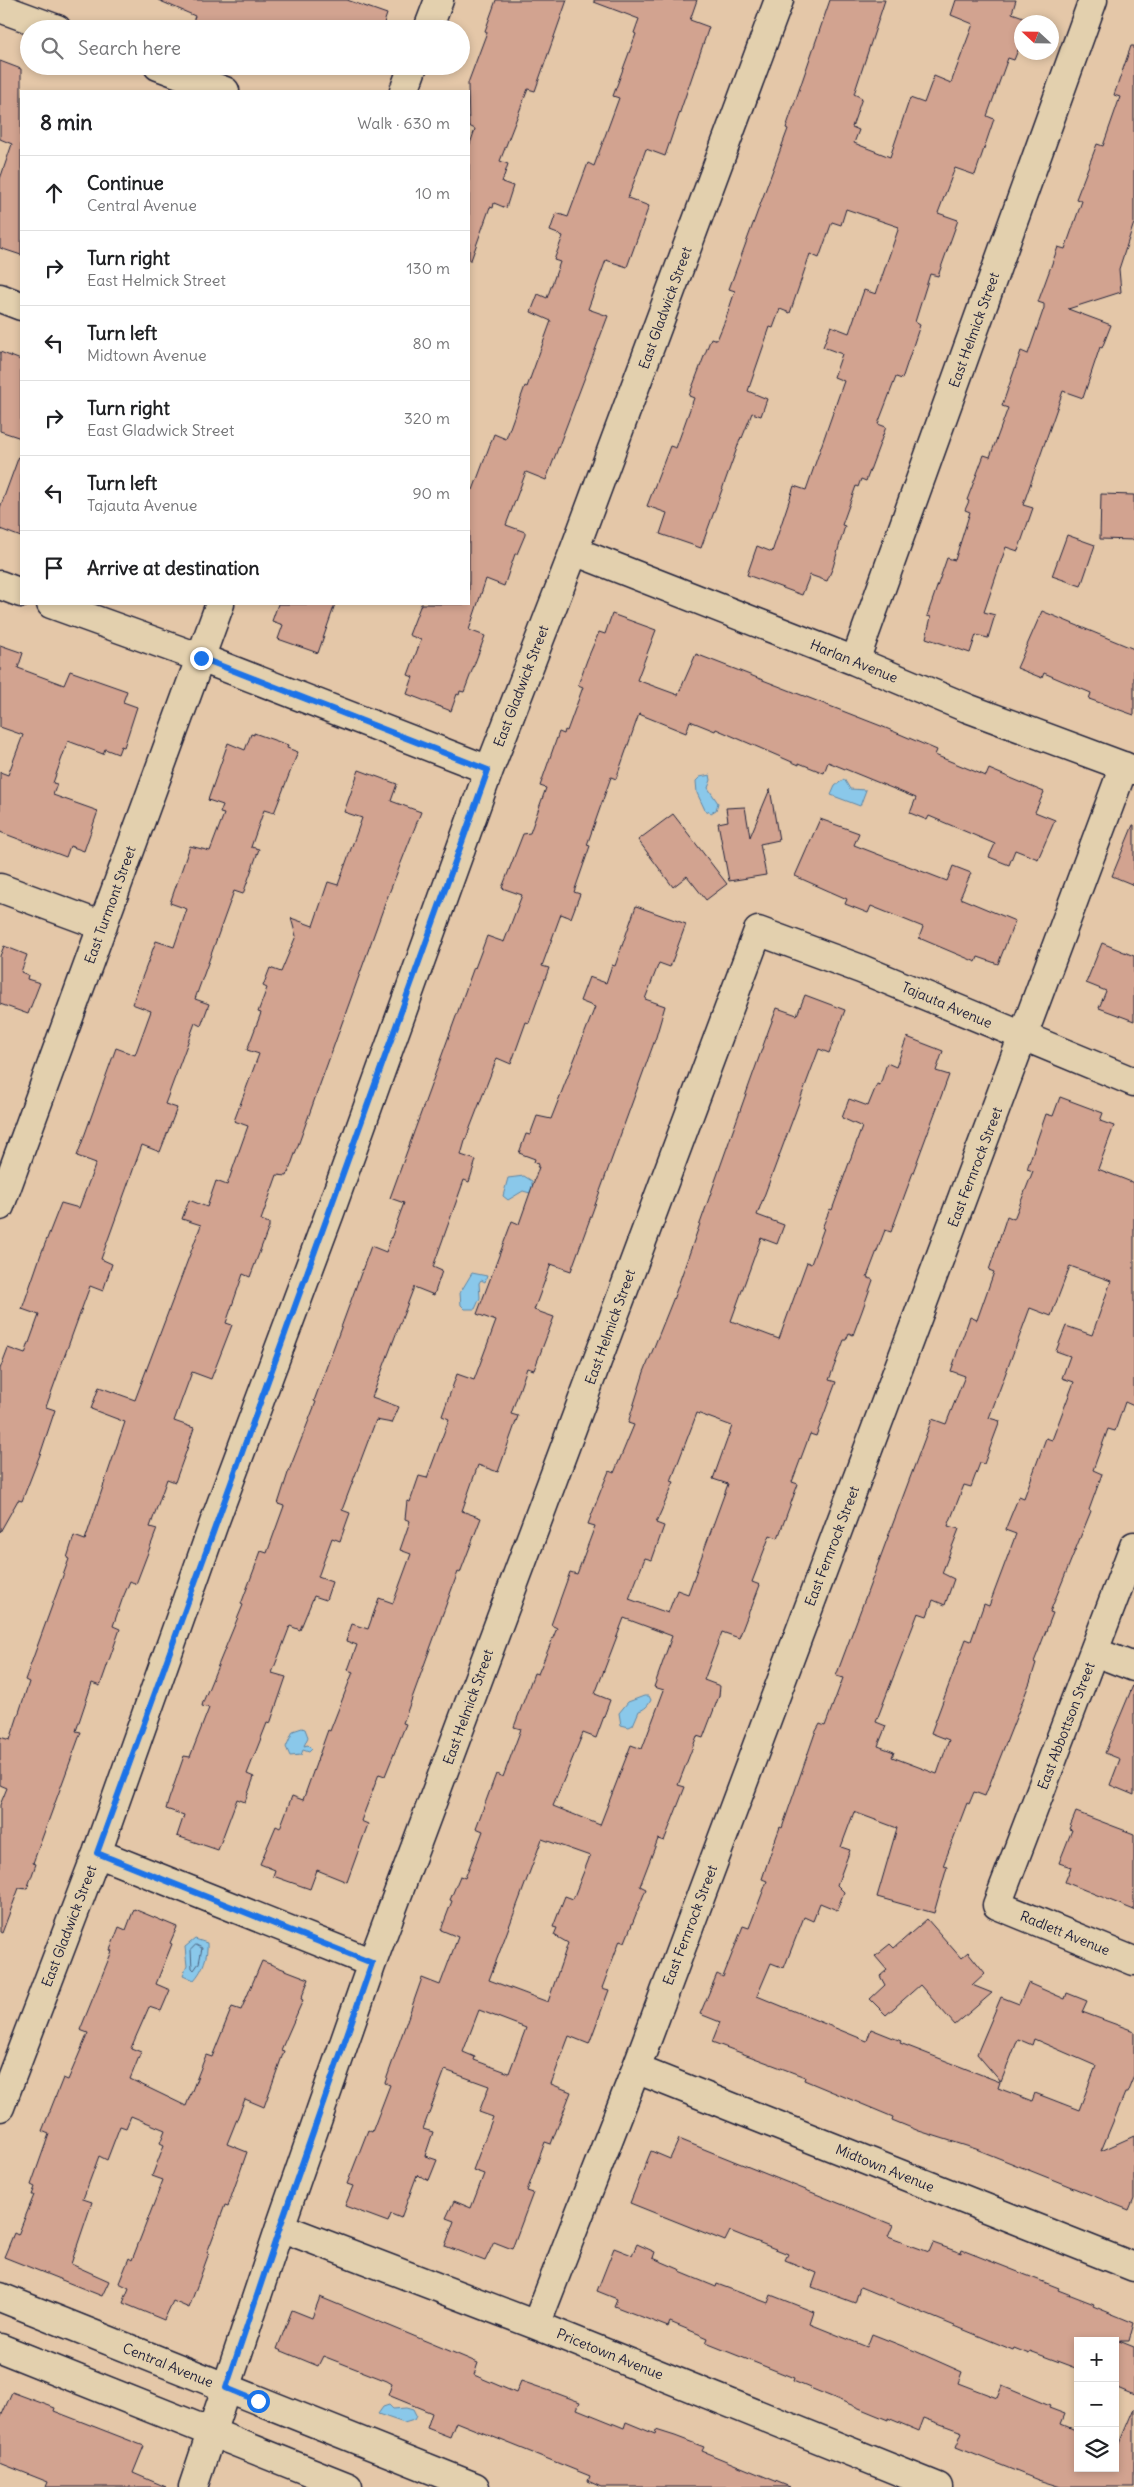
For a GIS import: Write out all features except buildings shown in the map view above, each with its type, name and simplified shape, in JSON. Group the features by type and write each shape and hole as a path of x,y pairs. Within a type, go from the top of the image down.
{"street":[{"path":"431,20 439,0"},
{"name":"East Gladwick Street","path":"0,2107 97,1853 214,1523 329,1215 488,770 574,551 779,0"},
{"name":"East Helmick Street","path":"855,661 1094,0"},
{"path":"0,8 33,20"},
{"path":"182,75 222,90"},
{"path":"404,90 410,75"},
{"path":"0,298 20,306"},
{"name":"Harlan Avenue","path":"574,551 855,661 967,708 1129,768"},
{"path":"0,585 20,593"},
{"path":"54,605 201,658 488,770"},
{"name":"East Turmont Street","path":"0,1204 220,605"},
{"name":"East Fernrock Street","path":"536,2325 636,2069 1024,1037 1129,768"},
{"path":"0,888 103,926"},
{"name":"East Helmick Street","path":"193,2487 280,2227 372,1963 758,931"},
{"name":"Tajauta Avenue","path":"758,931 861,969 1134,1082"},
{"name":"East Abbottson Street","path":"997,1905 1134,1546"},
{"path":"1095,1652 1134,1667"},
{"path":"97,1853 372,1963"},
{"name":"Radlett Avenue","path":"997,1905 1134,1961"},
{"name":"Midtown Avenue","path":"636,2069 1134,2267"},
{"name":"Pricetown Avenue","path":"280,2227 536,2325 938,2487"},
{"name":"Central Avenue","path":"0,2297 475,2487"},
{"path":"0,2348 348,2487"}],"water":[{"path":"710,775 711,780 708,788 718,803 716,810 711,813 705,810 697,793 696,781 700,777"},
{"path":"844,779 850,789 866,790 860,806 831,795 835,786"},
{"path":"524,1176 532,1181 534,1187 530,1193 523,1191 508,1200 503,1196 508,1178"},
{"path":"472,1273 487,1276 485,1282 481,1280 479,1283 480,1298 475,1309 465,1309 461,1305 460,1293"},
{"path":"649,1696 651,1700 646,1707 639,1711 633,1725 629,1727 621,1725 619,1713 628,1702"},
{"path":"305,1729 308,1737 304,1746 308,1745 312,1749 309,1752 303,1750 301,1755 290,1756 286,1747 293,1731"},
{"path":"195,1939 207,1943 207,1948 206,1958 194,1980 183,1975 187,1966 185,1947"},
{"path":"389,2405 393,2409 406,2408 413,2410 416,2416 414,2420 404,2423 378,2414 383,2407"}],"route":[{"path":"201,658 488,770 408,998 214,1523 97,1853 372,1963 226,2388 258,2401"}]}
